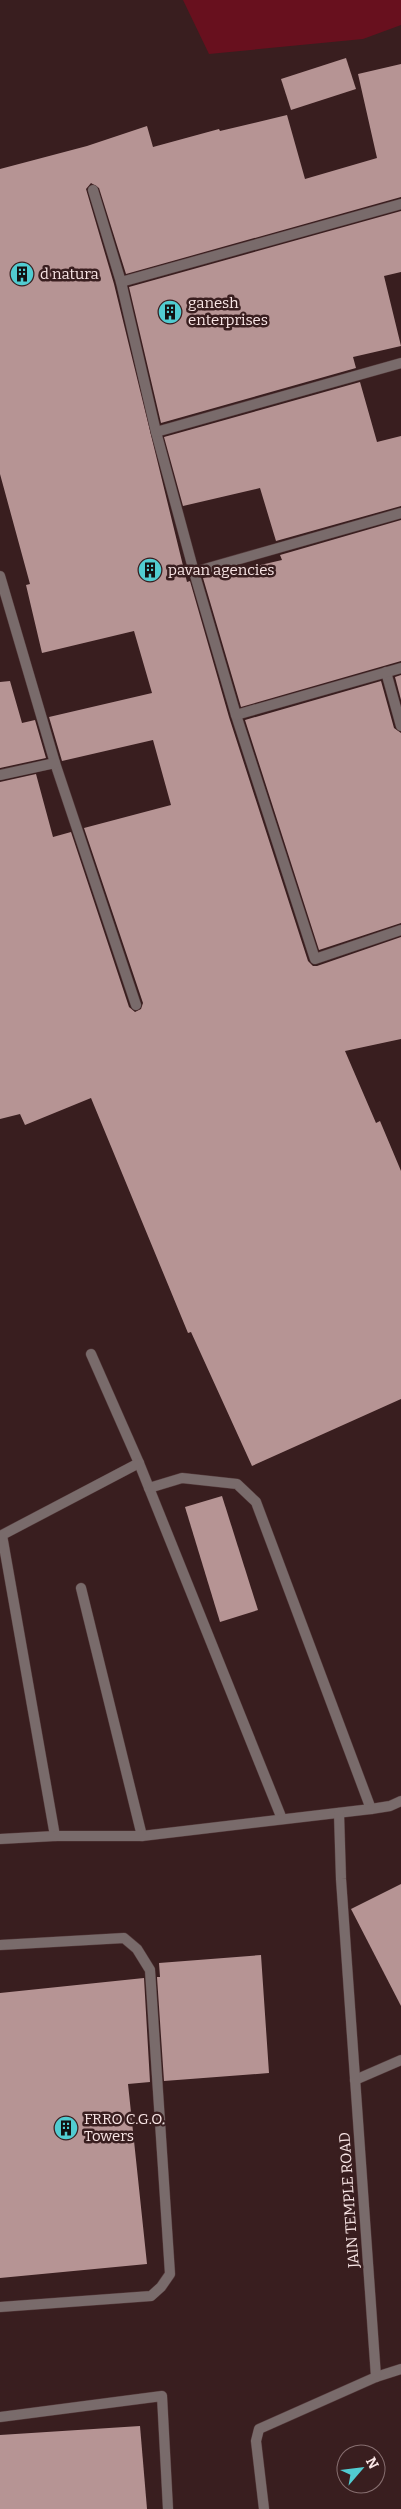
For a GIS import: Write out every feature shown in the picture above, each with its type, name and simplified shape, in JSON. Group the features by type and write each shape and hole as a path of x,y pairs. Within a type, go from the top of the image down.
{"street":[{"path":"93,190 121,282 156,432 194,572 236,715 316,959 401,930"},
{"path":"121,282 401,204"},
{"path":"156,432 401,363"},
{"path":"194,572 401,514"},
{"path":"0,576 55,763 136,1005"},
{"path":"236,715 401,668"},
{"path":"386,672 401,726"},
{"path":"0,775 55,763"},
{"path":"91,1354 139,1462 282,1820"},
{"path":"55,1836 2,1535 139,1462"},
{"path":"149,1488 182,1478 237,1484 256,1502 371,1809"},
{"path":"81,1588 142,1836"},
{"path":"0,1839 55,1836 142,1836 371,1809 390,1806 401,1801"},
{"name":"JAIN TEMPLE ROAD","path":"339,1813 340,1879 376,2377"},
{"path":"0,1945 124,1938 136,1949 150,1970 170,2274 161,2287 151,2296 0,2307"},
{"path":"355,2080 401,2060"},
{"path":"264,2509 256,2441 259,2429 376,2377 401,2369"},
{"path":"0,2416 162,2396 168,2509"}],"shaded area":[{"path":"183,0 401,0 401,25 363,39 209,54"}],"building":[{"path":"346,58 356,89 291,110 281,79"},
{"path":"401,64 401,197 126,274 99,188 91,183 86,189 114,284 187,582 190,581 229,717 308,961 313,966 317,966 401,937 401,1039 345,1051 376,1123 380,1121 401,1171 401,1399 252,1466 191,1332 188,1333 91,1098 25,1125 20,1114 0,1119 0,782 36,774 53,837 71,832 129,1007 135,1012 141,1009 143,1003 84,828 171,805 153,740 62,761 49,717 152,693 134,631 42,653 26,585 30,584 0,474 0,169 87,146 147,126 153,147 219,129 220,131 287,115 305,179 377,158 358,74"},
{"path":"401,211 401,272 384,276 401,346 353,357 356,368 161,423 129,287"},
{"path":"360,382 377,442 401,436 401,506 276,541 260,488 183,506 164,437"},
{"path":"401,520 401,661 241,707 203,578 282,560 280,555"},
{"path":"401,675 401,700 395,677"},
{"path":"10,681 22,723 35,720 46,758 0,768 0,682"},
{"path":"381,681 394,728 401,733 401,923 319,950 245,720"},
{"path":"222,1496 258,1610 220,1622 185,1507"},
{"path":"401,1884 401,2006 351,1909"},
{"path":"261,1955 269,2073 164,2081 157,1977 160,1977 159,1963"},
{"name":"FRRO C.G.O. Towers","path":"144,1978 150,2082 128,2084 147,2264 0,2278 0,1993"},
{"path":"140,2426 147,2509 0,2509 0,2435"}],"place":[{"name":"d natura","path":"22,274"},
{"name":"ganesh enterprises","path":"170,312"},
{"name":"pavan agencies","path":"150,570"},
{"name":"FRRO C.G.O. Towers","path":"66,2128"}]}
